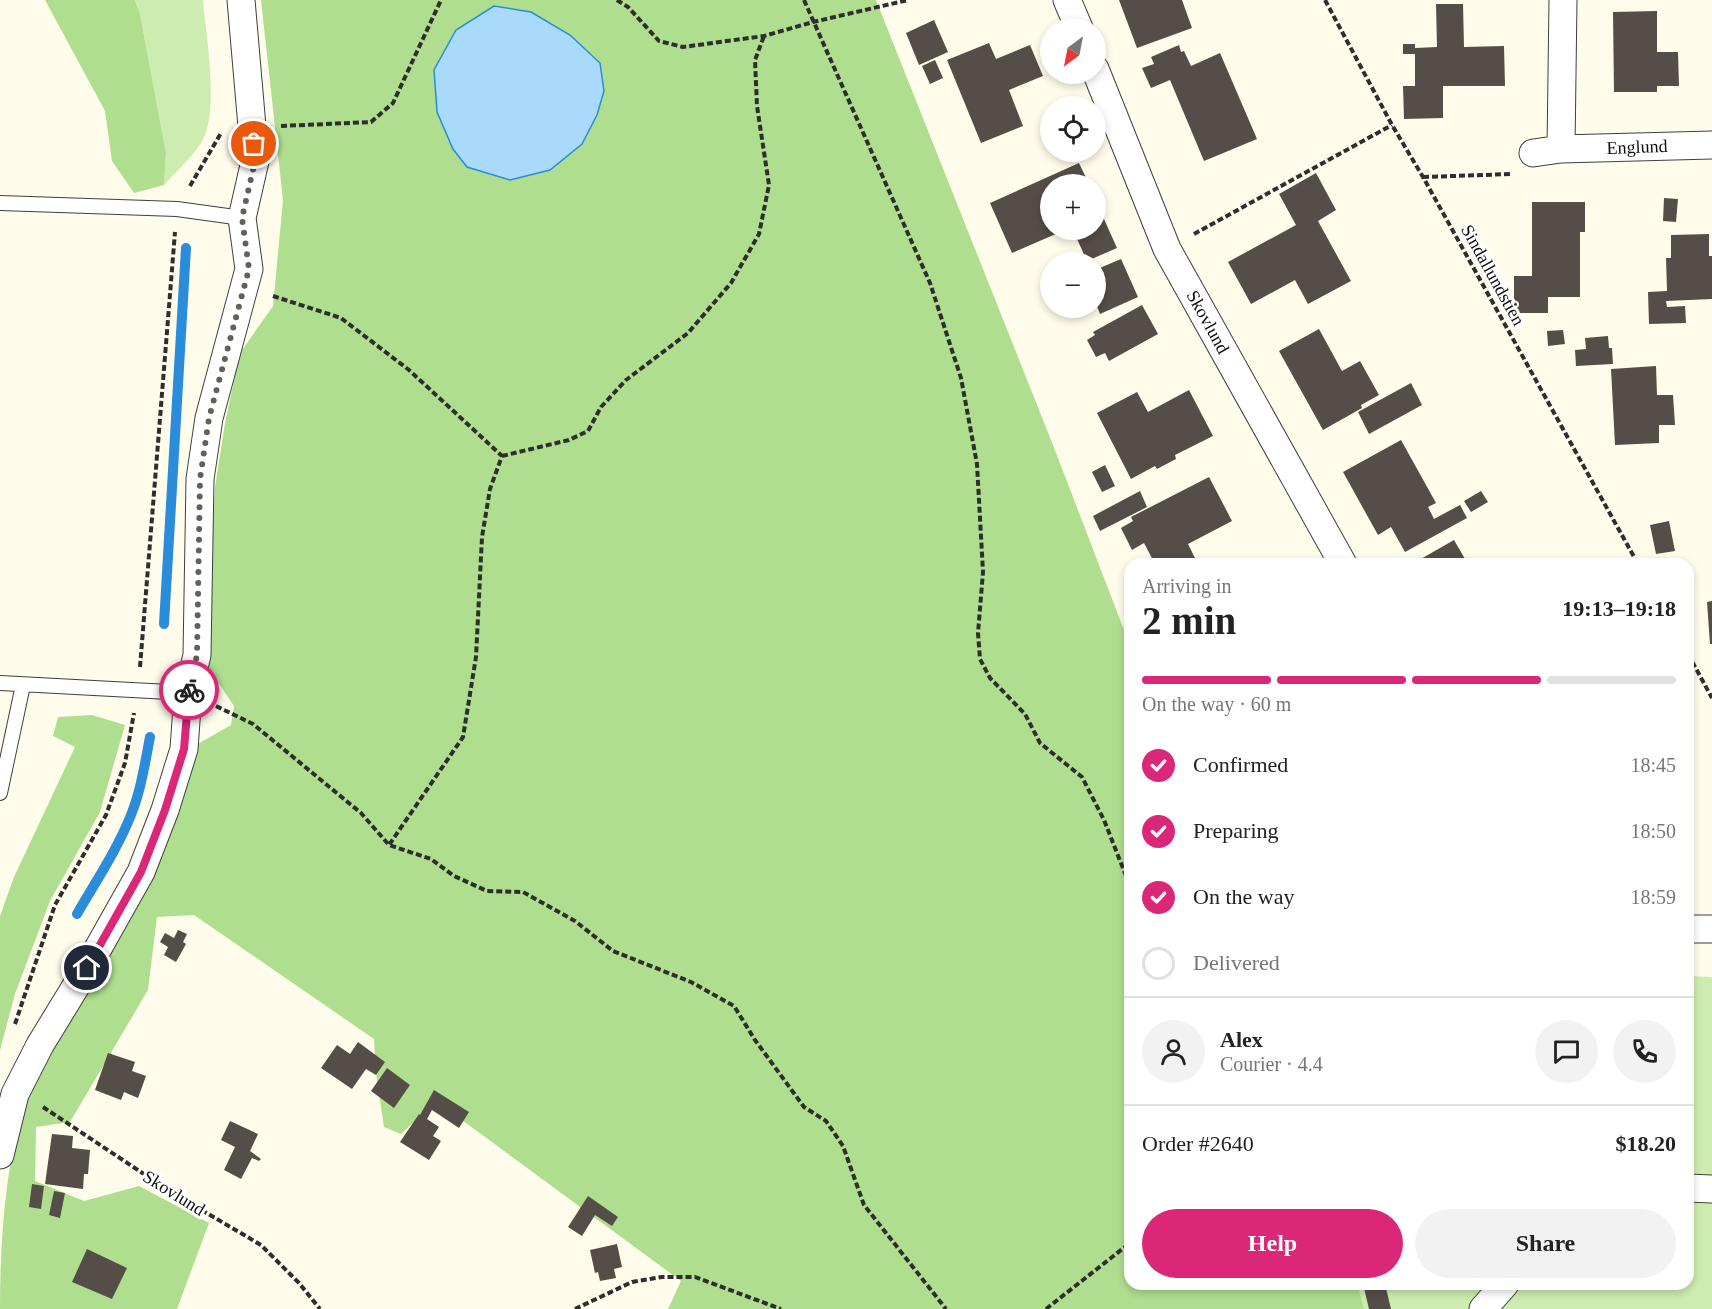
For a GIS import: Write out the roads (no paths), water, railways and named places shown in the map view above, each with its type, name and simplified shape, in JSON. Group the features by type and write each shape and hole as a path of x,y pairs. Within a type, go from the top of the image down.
{"street":[{"path":"0,1155 15,1094 40,1045 141,872 165,810 184,749 188,693 197,655 200,479 209,418 249,269 242,218 255,161 241,0"},
{"path":"1067,0 1075,18"},
{"path":"1561,150 1563,0"},
{"name":"Skovlund","path":"1101,84 1167,249 1340,558"},
{"name":"Englund","path":"1533,153 1712,145"},
{"path":"1694,929 1712,928"},
{"path":"1694,1188 1712,1189"},
{"path":"1483,1309 1500,1290"}],"lane":[{"path":"0,203 177,209 242,218"},
{"path":"0,683 188,693"},
{"path":"0,793 23,685"}],"water":[{"path":"494,6 531,12 570,35 600,63 604,91 597,115 582,144 550,170 510,180 467,167 453,149 437,112 434,70 456,30"}],"waterway":[{"path":"164,624 186,248"},
{"path":"77,914 113,853 131,815 140,786 150,737"}]}
